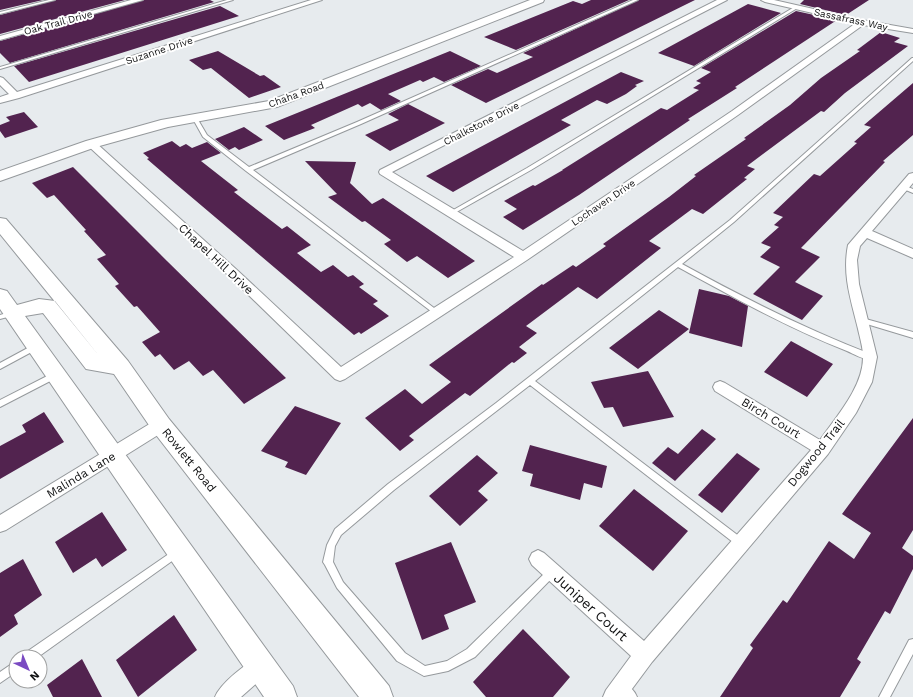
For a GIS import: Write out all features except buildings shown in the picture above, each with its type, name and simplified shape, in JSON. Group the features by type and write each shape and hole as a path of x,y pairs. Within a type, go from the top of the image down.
{"main road":[{"name":"Chaha Road","path":"0,176 91,144 166,123 272,104 539,0"},
{"name":"Rowlett Road","path":"0,223 121,367 161,426 378,697"},
{"path":"4,308 48,306 93,364 121,367"},
{"path":"4,308 37,346 57,373 112,456 282,697"}],"street":[{"name":"Oak Trail Drive","path":"0,38 139,0"},
{"name":"Suzanne Drive","path":"0,100 318,0"},
{"name":"Chalkstone Drive","path":"523,257 384,172 723,0"},
{"name":"Sassafrass Way","path":"765,0 862,22 913,31"},
{"name":"Lochaven Drive","path":"340,375 523,257 735,113 862,22"},
{"path":"0,80 16,96"},
{"name":"Chapel Hill Drive","path":"91,144 233,273 340,375"},
{"name":"Dogwood Trail","path":"622,694 645,655 822,449 851,409 866,382 870,357 853,284 851,260 854,245 864,232 910,185"},
{"path":"864,232 913,254"},
{"name":"Birch Court","path":"720,387 822,449"},
{"name":"Malinda Lane","path":"0,524 161,426"},
{"name":"Juniper Court","path":"545,566 645,655"},
{"path":"225,697 260,667"}],"lane":[{"path":"0,13 52,0"},
{"path":"0,68 231,0"},
{"path":"248,170 359,123 636,0"},
{"path":"451,213 529,169 797,7"},
{"path":"545,566 471,652 448,666 424,671 401,657 340,585 328,562 331,545 338,532 391,487 732,221 913,59"},
{"path":"195,119 205,136 436,313"},
{"path":"678,264 796,326 823,339 870,357"},
{"path":"862,320 913,335"},
{"path":"0,366 37,346"},
{"path":"0,404 57,373"},
{"path":"530,380 741,543"},
{"path":"40,649 180,551"},
{"path":"884,697 913,644"}]}
